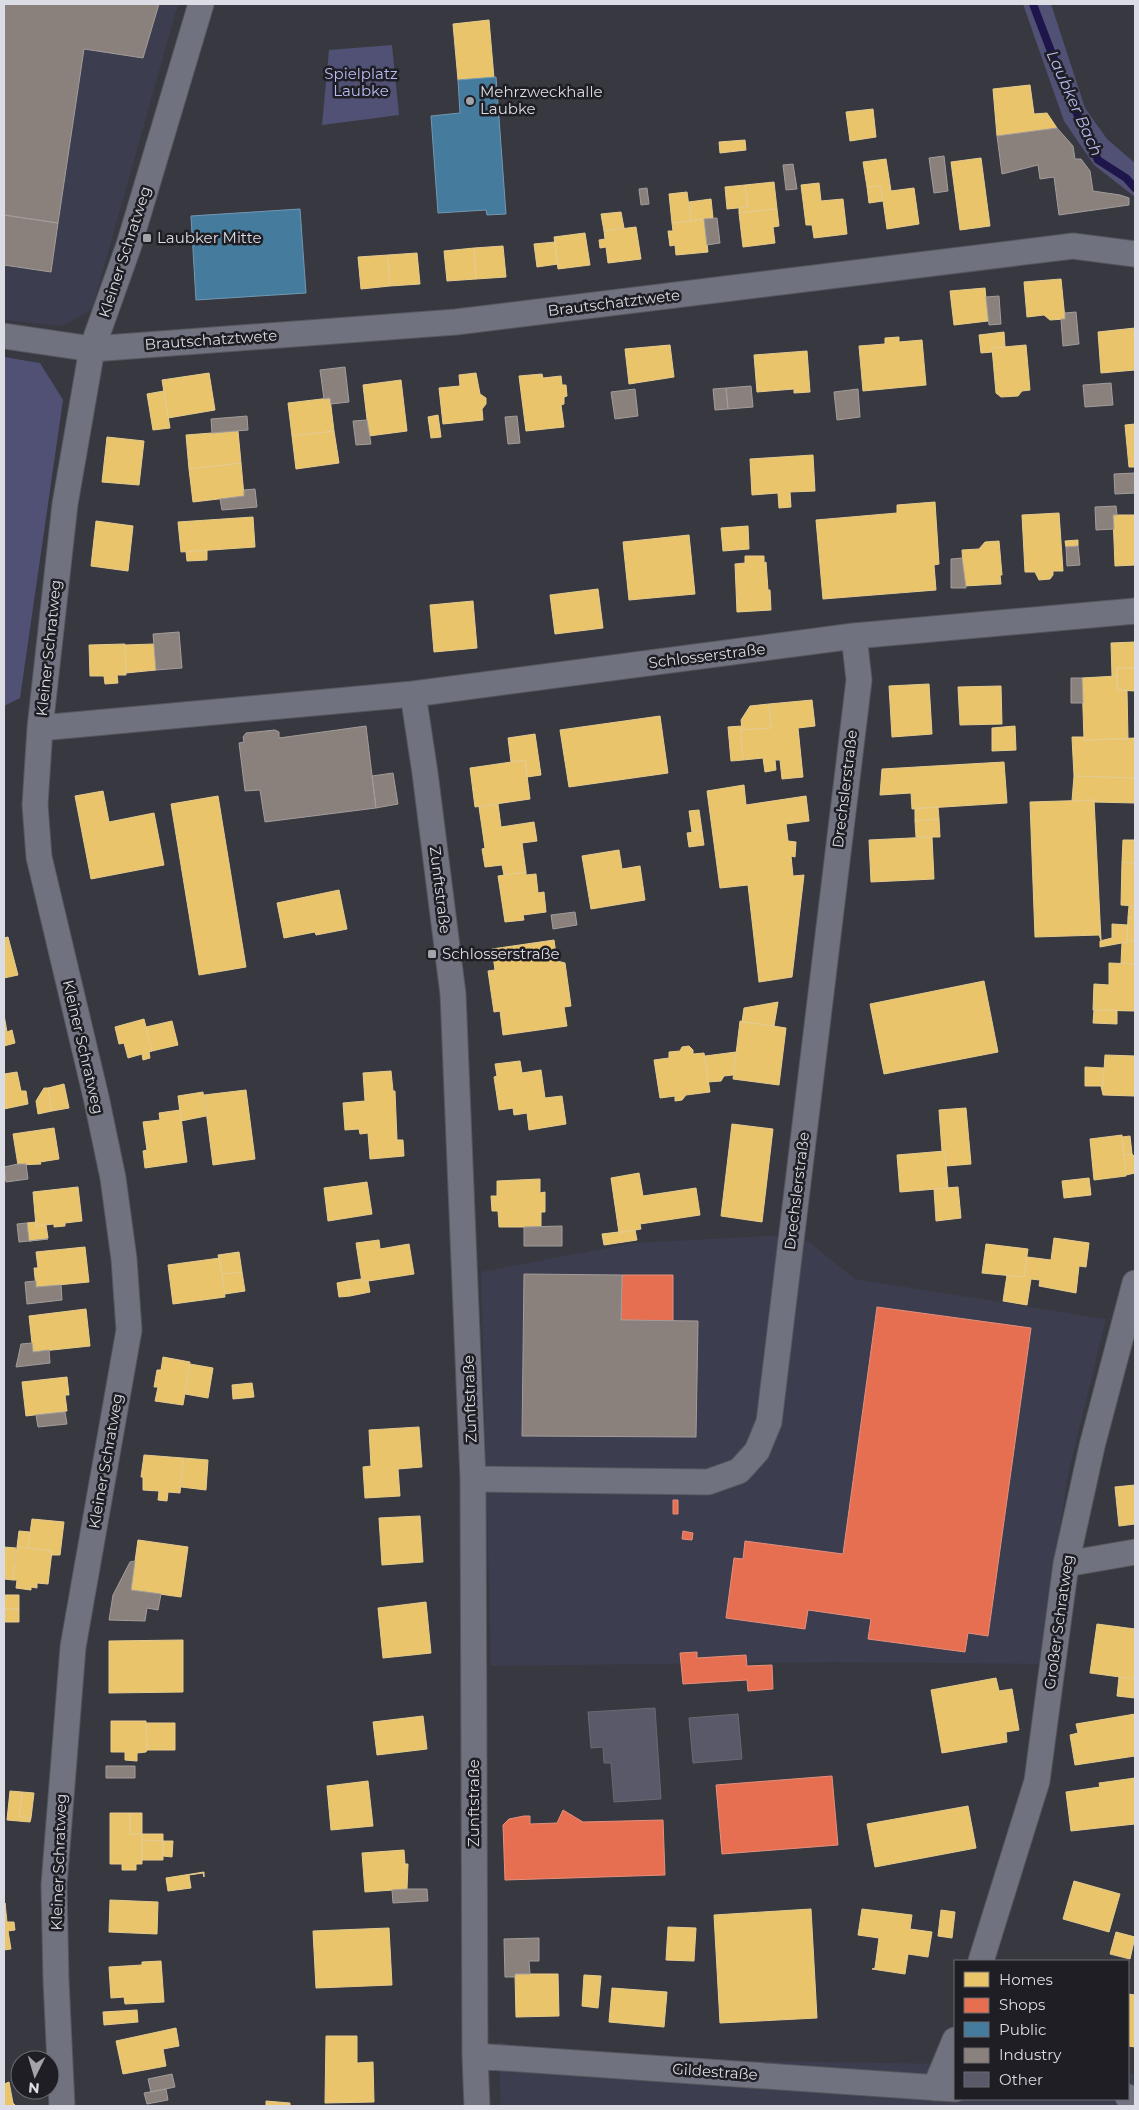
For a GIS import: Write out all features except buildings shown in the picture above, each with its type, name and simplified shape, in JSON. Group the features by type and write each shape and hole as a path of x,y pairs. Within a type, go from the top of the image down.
{"street":[{"name":"Kleiner Schratweg","path":"62,2106 54,1885 72,1648 129,1330 124,1259 112,1178 96,1097 39,857 36,805 40,728 65,504 92,349 129,245 201,4"},
{"name":"Brautschatztwete","path":"4,336 92,349 456,322 1073,246 1135,254"},
{"name":"Schlosserstraße","path":"40,728 413,694 854,636 1135,611"},
{"name":"Drechslerstraße","path":"473,1479 708,1482 739,1471 757,1451 769,1422 859,680 854,636"},
{"name":"Zunftstraße","path":"413,694 453,994 473,1479 475,2056 477,2106"},
{"name":"Großer Schratweg","path":"982,1960 1036,1780 1066,1564 1092,1446 1135,1283"},
{"path":"1066,1564 1135,1552"},
{"path":"945,2088 954,2045"},
{"name":"Gildestraße","path":"475,2056 945,2088"}],"shaded area":[{"path":"4,4 178,4 92,309 63,326 4,320"},
{"path":"770,1236 809,1242 855,1279 1106,1319 1067,1479 1041,1664 834,1662 491,1666 481,1272 633,1243"},
{"path":"498,2041 517,2049 706,2060 954,2064 954,2100 1129,2100 1129,2074 1135,2073 1135,2106 501,2106"}],"green space":[{"path":"1023,4 1051,4 1085,108 1107,139 1135,163 1135,197 1094,165 1064,121"},
{"name":"Spielplatz Laubke","path":"392,45 399,115 322,125 329,50"},
{"path":"4,357 40,363 63,400 20,698 4,706"}],"waterway":[{"name":"Laubker Bach","path":"1033,4 1063,83 1098,160 1126,178 1135,188"}],"place":[{"name":"Mehrzweckhalle Laubke","path":"470,101"},
{"name":"Laubker Mitte","path":"147,238"},
{"name":"Schlosserstraße","path":"432,954"}]}
